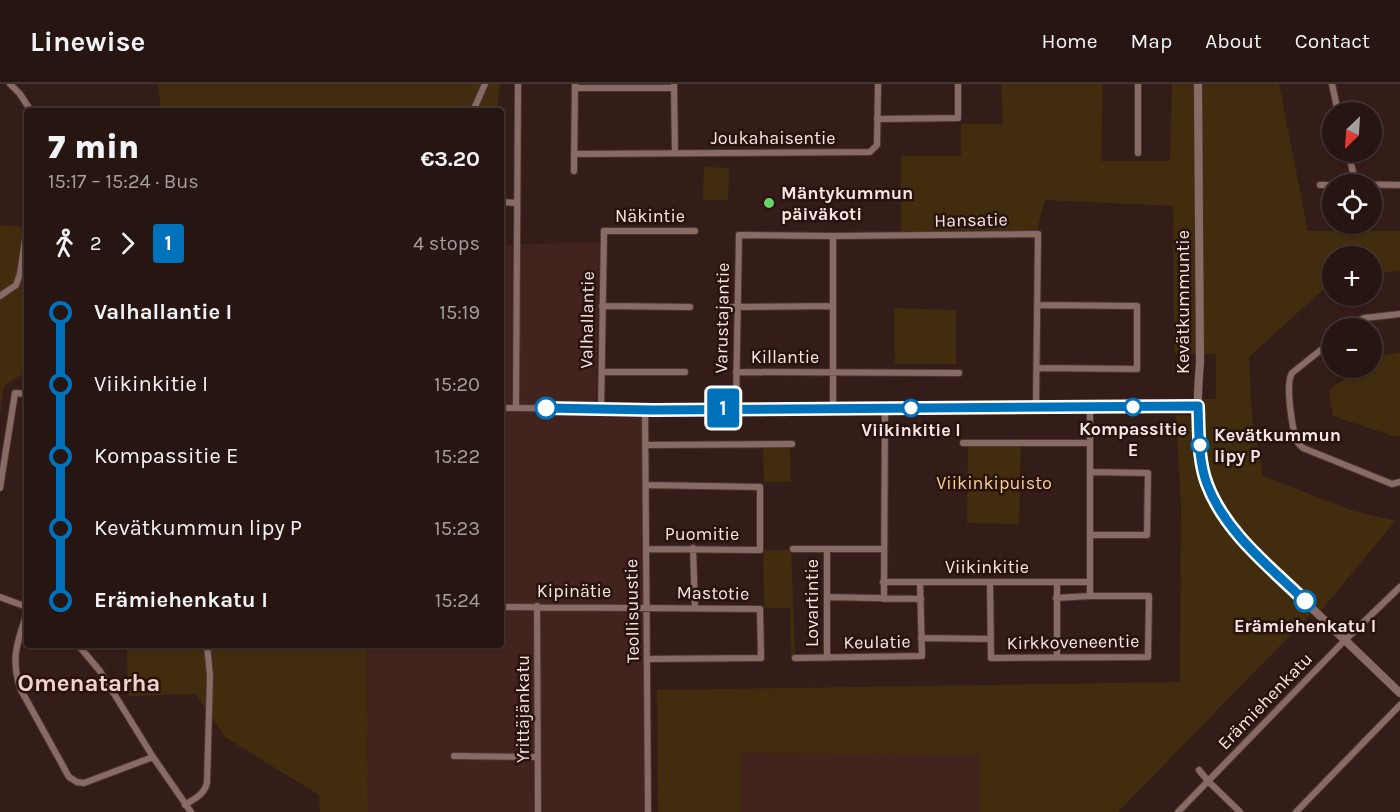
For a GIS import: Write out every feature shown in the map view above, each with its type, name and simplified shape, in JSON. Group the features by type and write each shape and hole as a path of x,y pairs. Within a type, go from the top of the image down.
{"street":[{"path":"10,84 29,108"},
{"path":"474,108 485,84"},
{"path":"516,408 518,84"},
{"name":"Joukahaisentie","path":"574,154 870,152 877,145 878,84"},
{"path":"877,119 958,118 958,84"},
{"path":"1138,84 1138,153"},
{"name":"Kevätkummuntie","path":"1198,84 1200,362 1198,406 1203,468 1207,484 1218,509 1247,545 1400,693"},
{"path":"1332,84 1336,102"},
{"path":"574,171 574,86 674,86 675,153"},
{"path":"1382,185 1400,185"},
{"path":"504,202 517,203"},
{"name":"Näkintie","path":"604,231 696,231"},
{"name":"Valhallantie","path":"601,409 604,231"},
{"name":"Hansatie","path":"833,236 1038,234 1036,406"},
{"name":"Varustajantie","path":"736,402 734,307 739,235 833,236"},
{"path":"833,236 833,408"},
{"path":"0,296 16,285 24,247"},
{"path":"1037,305 1137,306 1137,369 1037,368"},
{"path":"602,306 690,307"},
{"path":"734,307 833,306"},
{"path":"1364,318 1400,314"},
{"path":"1322,349 1288,378 1289,402 1297,443 1303,448 1392,484 1400,482"},
{"path":"602,372 685,372"},
{"name":"Killantie","path":"736,372 959,373"},
{"path":"0,488 15,393 24,394"},
{"path":"504,408 1198,406"},
{"path":"1090,407 1090,596"},
{"path":"884,599 885,408"},
{"name":"Teollisuustie","path":"645,409 648,812"},
{"path":"963,443 1089,443"},
{"path":"646,445 792,444"},
{"path":"1090,471 1148,473 1147,535 1090,535"},
{"name":"Puomitie","path":"646,485 760,487 760,550 646,549"},
{"path":"693,548 695,608"},
{"path":"793,549 883,549"},
{"name":"Lovartintie","path":"827,549 827,658"},
{"name":"Viikinkitie","path":"883,582 1090,582"},
{"name":"Keulatie","path":"795,658 922,656 920,582"},
{"path":"1056,582 1057,657"},
{"path":"921,638 990,639 990,583"},
{"name":"Erämiehenkatu","path":"1178,812 1345,640 1400,587"},
{"path":"0,597 24,606"},
{"path":"827,597 921,599"},
{"name":"Kirkkoveneentie","path":"990,639 991,658 1148,657 1149,597 1056,598"},
{"name":"Kipinätie","path":"504,606 646,607"},
{"name":"Yrittäjänkatu","path":"537,606 538,812"},
{"name":"Mastotie","path":"646,607 760,609 761,658 647,659"},
{"path":"24,621 15,645 16,676 21,690 69,777 84,783 153,757"},
{"path":"81,648 100,671 153,757 191,812"},
{"path":"185,805 200,796 207,783 210,676 207,648"},
{"path":"1296,812 1400,705"},
{"path":"454,756 538,757"},
{"path":"1199,770 1240,812"}],"shaded area":[{"path":"599,242 596,405 504,405 504,245"},
{"path":"645,410 647,812 368,812 366,648 504,648 504,411"},
{"path":"741,753 981,755 979,812 741,812"}],"green space":[{"path":"158,84 500,84 497,108 161,108"},
{"path":"1001,84 1103,84 1101,161 1170,161 1172,84 1279,84 1308,231 1322,231 1322,234 1382,234 1382,231 1400,231 1400,271 1382,272 1382,246 1322,246 1322,291 1249,357 1252,417 1263,476 1354,511 1395,521 1321,611 1250,541 1221,506 1202,456 1199,410 1202,399 1216,399 1216,358 1215,354 1174,353 1173,206 1045,200 1037,230 901,231 901,156 961,156 961,124 1003,124"},
{"path":"704,167 729,168 728,200 703,200"},
{"path":"0,225 24,227 24,373 4,386 0,412"},
{"path":"894,308 956,310 956,364 895,364"},
{"path":"1400,352 1400,436 1396,437 1333,416 1329,390 1346,378 1382,378 1382,355"},
{"path":"1176,415 1190,416 1194,460 1211,507 1239,544 1311,614 1118,812 979,812 980,755 741,753 741,812 658,812 657,690 1180,682 1181,506"},
{"name":"Viikinkipuisto","path":"1021,442 1019,524 967,523 968,443"},
{"path":"763,447 790,447 791,482 764,482"},
{"path":"763,550 791,550 795,655 791,655 790,608 764,608"},
{"path":"127,648 366,648 368,812 320,812 319,795 225,737 196,694 128,696"}],"bus line":[{"name":"1","path":"546,408 653,410 1198,406 1201,458 1207,484 1218,509 1247,545 1305,601"}],"place":[{"name":"Mäntykummun päiväkoti","path":"769,203"},
{"name":"Kompassitie E","path":"1133,407"},
{"name":"Viikinkitie I","path":"911,408"},
{"name":"Kevätkummun lipy P","path":"1200,445"},
{"name":"Erämiehenkatu I","path":"1305,601"}],"district":[{"name":"Omenatarha","path":"89,683"}]}
